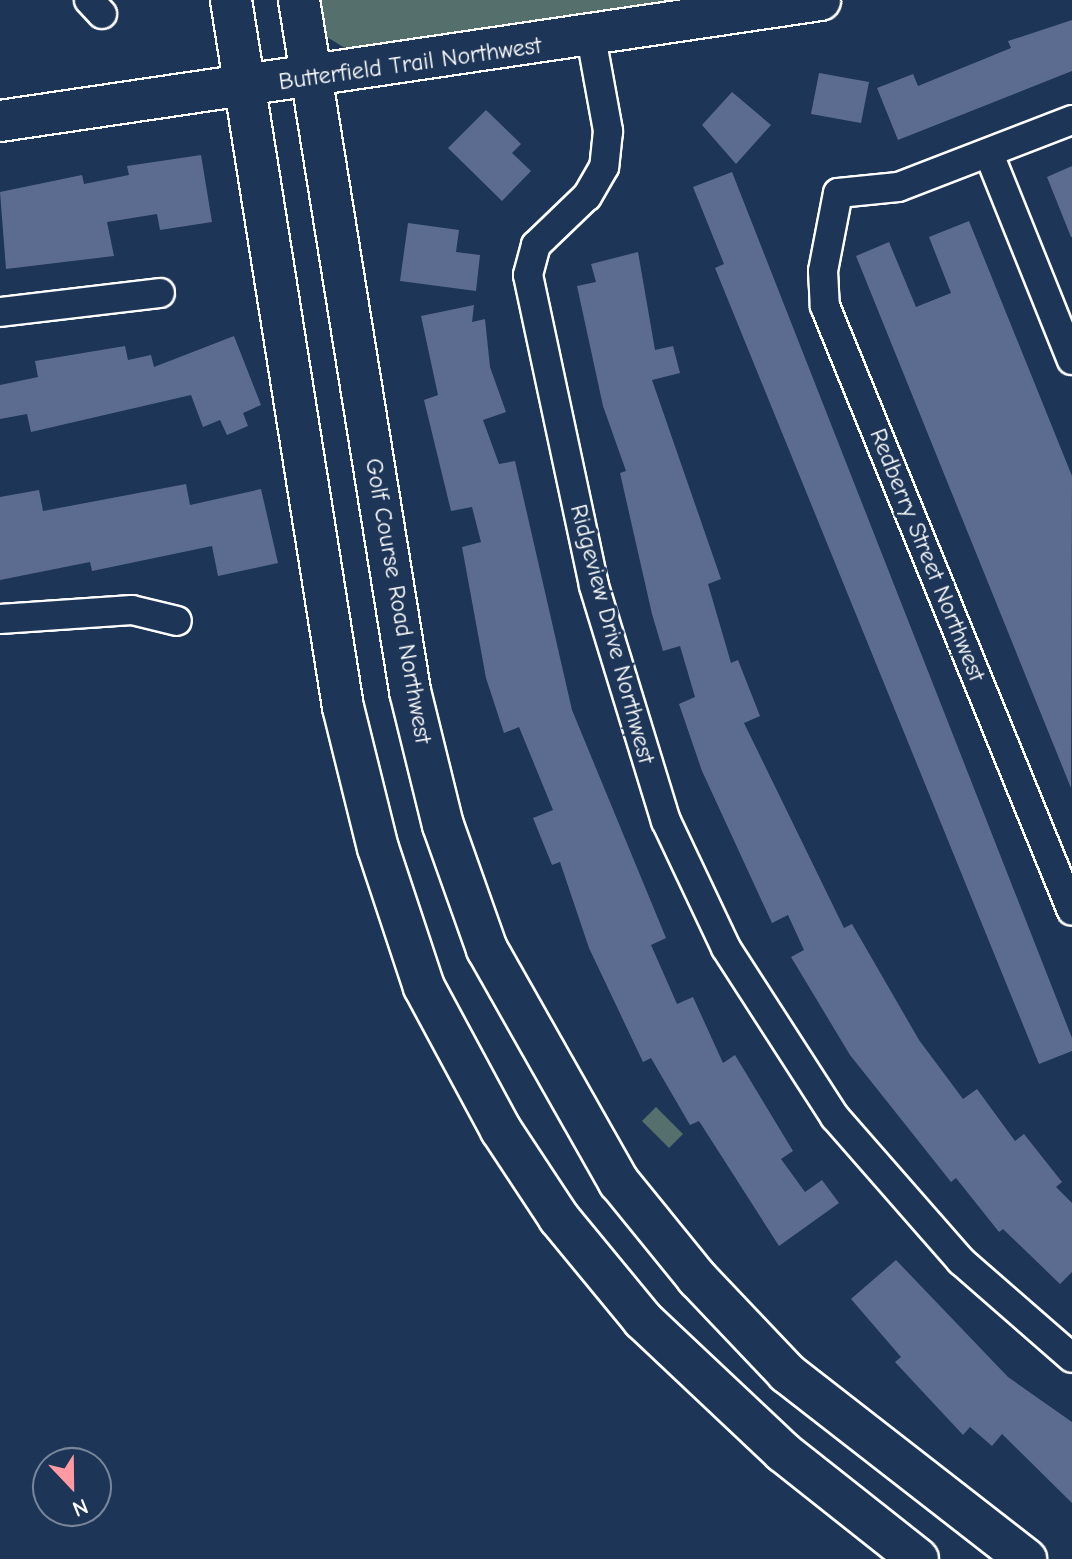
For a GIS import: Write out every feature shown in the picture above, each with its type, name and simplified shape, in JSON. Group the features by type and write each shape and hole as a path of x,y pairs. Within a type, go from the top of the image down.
{"main road":[{"path":"231,0 343,707 378,848 424,987 517,1155 643,1320 783,1452 918,1559"},
{"name":"Golf Course Road Northwest","path":"299,0 410,691 443,825 487,949 619,1182 697,1278 787,1373 1026,1559"},
{"name":"Butterfield Trail Northwest","path":"0,121 311,79 820,0"}],"street":[{"name":"Ridgeview Drive Northwest","path":"591,37 608,131 604,167 587,196 536,245 528,275 594,586 666,821 733,961 835,1117 961,1261 1072,1358"},
{"path":"1072,120 989,154 1072,360"},
{"name":"Redberry Street Northwest","path":"989,154 898,187 838,193 823,271 825,306 1072,911"},
{"path":"0,312 160,293"},
{"path":"0,619 132,610 177,621"}],"green space":[{"path":"315,0 693,0 351,52 327,37"},
{"path":"656,1107 683,1134 669,1148 642,1121"}],"building":[{"path":"1072,20 1072,71 898,140 877,88 913,74 918,86 1011,48 1008,41"},
{"path":"819,73 869,82 861,123 811,114"},
{"path":"732,92 771,125 736,164 702,125"},
{"path":"486,110 521,144 512,153 531,171 502,201 448,148"},
{"path":"201,155 212,222 160,230 157,214 107,222 114,256 6,269 0,192 82,175 84,184 129,175 127,166"},
{"path":"1072,166 1072,237 1071,237 1047,177"},
{"path":"732,172 1072,1038 1072,1051 1039,1064 715,268 724,264 693,187"},
{"path":"969,221 1072,476 1071,788 856,256 889,242 916,307 951,293 929,237"},
{"path":"408,223 459,230 456,252 480,255 476,291 400,281"},
{"path":"638,252 655,350 673,346 680,373 652,380 721,579 708,584 731,663 738,660 760,716 744,723 844,928 852,924 919,1040 963,1099 977,1089 1015,1141 1024,1134 1062,1182 1056,1187 1072,1203 1072,1272 1060,1284 1003,1229 999,1232 956,1178 951,1182 850,1055 791,957 804,950 788,915 772,923 702,771 679,704 695,697 680,646 663,651 652,614 620,473 626,471 603,406 577,286 596,282 591,264"},
{"path":"474,305 472,322 485,319 490,367 506,412 483,420 499,464 515,461 572,710 666,938 651,945 677,1004 693,997 723,1063 735,1055 793,1151 781,1159 805,1192 822,1180 839,1203 779,1246 699,1121 690,1125 651,1058 643,1062 589,948 560,862 552,865 533,818 553,810 519,727 504,733 486,678 462,547 481,542 472,507 451,511 424,400 438,395 421,316"},
{"path":"234,336 261,405 243,413 248,426 227,435 220,420 203,427 191,395 31,432 27,414 0,419 0,385 38,377 35,361 125,346 128,360 151,355 154,367"},
{"path":"186,484 190,505 261,489 278,563 218,576 212,546 92,571 90,562 0,580 0,497 39,490 43,511"},
{"path":"896,1260 1008,1377 1072,1422 1072,1503 1002,1434 992,1446 970,1427 963,1435 895,1362 901,1357 851,1299"}]}
